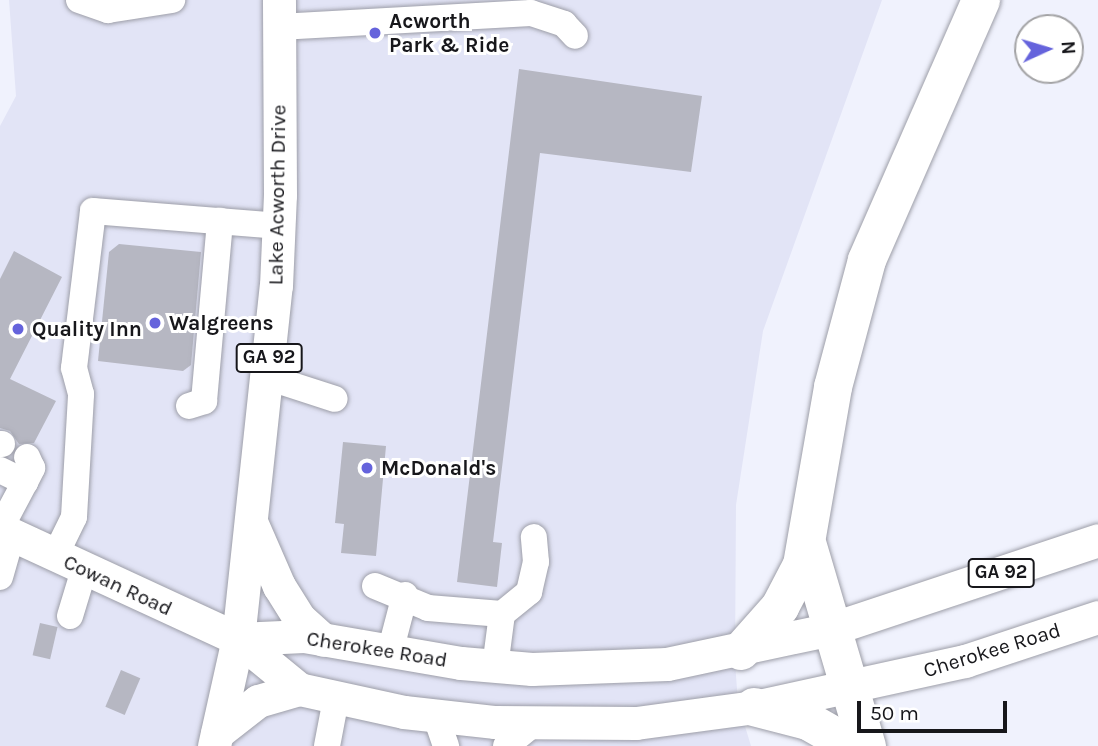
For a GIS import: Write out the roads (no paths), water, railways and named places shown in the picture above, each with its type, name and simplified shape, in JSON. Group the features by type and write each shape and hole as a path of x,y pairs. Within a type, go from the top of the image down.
{"highway":[{"path":"741,651 780,607 808,547 833,387 867,260 981,0"},
{"path":"808,547 831,629 852,688 867,746"},
{"path":"754,707 808,720 852,746"}],"main road":[{"name":"Lake Acworth Drive","path":"215,739 237,639 267,377 279,226 279,13"},
{"path":"251,520 279,586 300,619 323,639"},
{"name":"Cowan Road","path":"4,531 237,639"},
{"name":"Cherokee Road","path":"237,639 323,639 495,667 646,666 741,651 831,629 1083,545"},
{"name":"Cherokee Road","path":"237,639 299,689 441,731 534,724 636,723 754,707 852,688 965,661 1084,622"},
{"path":"215,739 258,701 299,689"}],"lane":[{"path":"93,2 108,10 172,0"},
{"path":"279,13 516,7 564,24 575,36"},
{"path":"70,616 70,563 81,394 74,368 93,211 279,226"},
{"path":"189,406 204,401 220,221"},
{"path":"267,377 335,399"},
{"path":"0,470 26,469 4,531 0,576"},
{"path":"495,667 502,614 529,592 536,562 534,537"},
{"path":"375,586 405,595 428,608 502,614"},
{"path":"390,652 405,595"},
{"path":"327,746 336,699"},
{"path":"506,746 534,724"}],"place":[{"name":"Acworth Park & Ride","path":"375,33"},
{"name":"Walgreens","path":"155,323"},
{"name":"Quality Inn","path":"18,329"},
{"name":"McDonald's","path":"367,468"}]}
